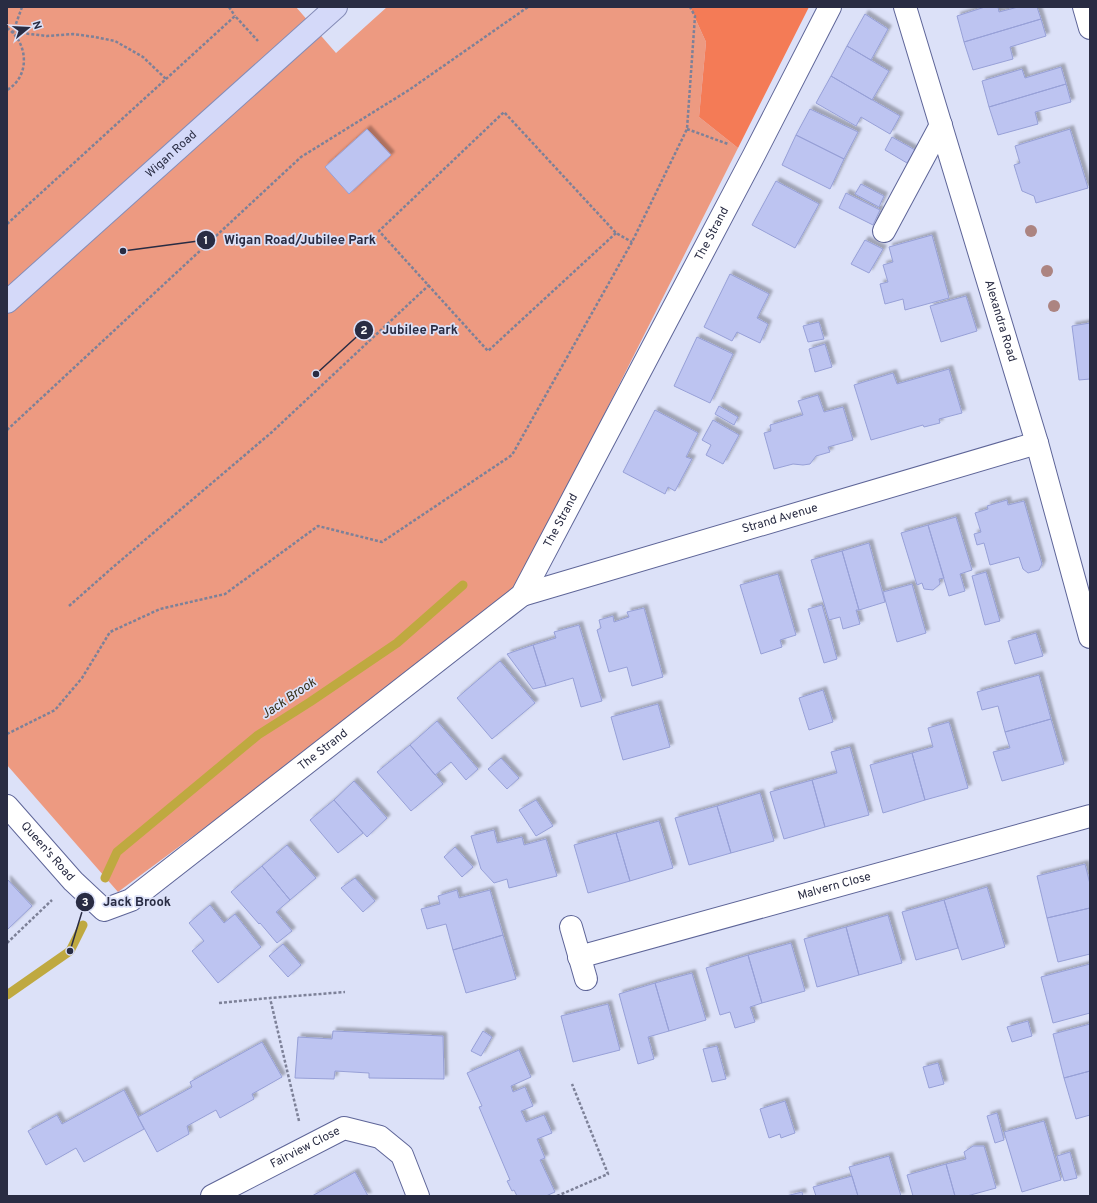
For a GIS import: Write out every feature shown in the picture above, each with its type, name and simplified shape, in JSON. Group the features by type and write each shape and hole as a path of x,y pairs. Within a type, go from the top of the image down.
{"main road":[{"name":"Wigan Road","path":"7,302 277,60 330,9"}],"street":[{"name":"The Strand","path":"131,900 522,595 754,155 830,7"},
{"name":"Alexandra Road","path":"905,7 1037,443 1090,637"},
{"path":"1084,7 1090,28"},
{"path":"884,231 941,125"},
{"name":"Strand Avenue","path":"522,595 1037,443"},
{"name":"Queen's Road","path":"7,806 73,881 104,910 131,900"},
{"name":"Malvern Close","path":"579,957 1090,816"},
{"path":"571,927 586,980"},
{"name":"Fairview Close","path":"212,1196 344,1128 380,1136 402,1154 418,1196"}],"path":[{"path":"13,32 22,7"},
{"path":"229,7 235,16 277,60"},
{"path":"7,430 302,157 409,90 528,7"},
{"path":"7,734 55,710 82,678 110,632 160,609 225,594 318,526 382,542 512,455 632,242 687,129 695,16 690,7"},
{"path":"7,224 235,16"},
{"path":"7,28 13,32 20,43 24,55 24,68 19,79 7,90"},
{"path":"13,32 47,36 73,34 115,41 143,57 166,79"},
{"path":"616,233 488,351 379,231 504,112 616,233 632,242"},
{"path":"687,129 754,155"},
{"path":"69,606 272,432 428,285"},
{"path":"7,943 73,881"},
{"path":"219,1003 345,992"},
{"path":"270,998 305,1148"},
{"path":"557,1196 608,1174 572,1084"}],"shaded area":[{"path":"7,7 296,7 336,53 387,7 690,7 706,42 699,117 738,148 511,600 118,892 7,765"},
{"path":"690,7 809,7 738,148 699,117 706,42"}],"building":[{"path":"985,7 998,7 999,12 1018,7 1037,7 1041,19 964,42 957,16"},
{"path":"865,14 888,29 871,60 847,46"},
{"path":"1041,19 1046,36 1010,47 1013,59 973,70 964,42"},
{"path":"847,46 889,71 872,100 831,76"},
{"path":"1061,67 1066,84 989,107 982,81 1022,69 1025,78"},
{"path":"831,76 900,116 890,134 861,117 856,126 816,103"},
{"path":"1066,84 1071,102 1035,112 1038,124 998,135 989,107"},
{"path":"810,109 858,132 844,159 796,135"},
{"path":"367,129 391,155 349,194 325,167"},
{"path":"1070,129 1088,188 1036,203 1034,196 1022,191 1014,165 1020,163 1015,146"},
{"path":"796,135 844,159 830,189 782,165"},
{"path":"892,137 915,150 907,163 885,150"},
{"path":"776,181 819,204 795,248 752,225"},
{"path":"861,184 884,196 879,207 855,194"},
{"path":"846,193 880,210 873,225 839,208"},
{"path":"932,235 949,298 905,310 903,299 885,304 880,284 888,282 883,265 893,262 889,247"},
{"path":"865,240 883,249 869,273 851,264"},
{"path":"730,274 769,294 757,318 768,324 760,343 737,332 732,341 704,327"},
{"path":"966,296 977,331 941,342 930,306"},
{"path":"819,322 824,339 808,342 803,326"},
{"path":"1090,323 1090,379 1079,380 1072,326"},
{"path":"697,337 733,354 710,403 674,386"},
{"path":"825,344 832,367 815,372 809,349"},
{"path":"949,369 962,413 939,419 940,423 924,427 923,425 871,440 854,385 893,373 897,384"},
{"path":"818,395 824,412 843,407 853,440 828,447 830,452 816,456 810,464 793,464 774,469 764,433 771,431 770,425 803,415 798,401"},
{"path":"719,406 738,417 734,425 715,414"},
{"path":"655,410 698,433 686,457 692,459 675,491 668,487 665,494 623,472"},
{"path":"713,420 739,435 723,464 706,455 711,445 702,440"},
{"path":"1007,500 1008,505 1024,501 1042,564 1039,570 1028,573 1023,569 1019,557 990,565 984,543 977,545 974,534 981,532 975,513 988,509 987,506"},
{"path":"956,517 972,570 960,574 965,591 949,596 928,525"},
{"path":"928,525 944,578 939,579 940,584 933,590 924,589 922,583 917,585 901,533"},
{"path":"869,543 885,602 859,610 842,551"},
{"path":"842,551 859,610 856,610 860,624 843,629 840,617 829,620 811,560"},
{"path":"986,572 1000,621 985,625 972,576"},
{"path":"778,574 796,635 780,640 782,647 761,654 740,585"},
{"path":"912,584 926,633 897,642 883,592"},
{"path":"822,605 837,659 824,663 808,609"},
{"path":"644,608 663,677 632,686 627,667 609,672 597,630 601,628 599,620 613,616 614,622 629,617 627,612"},
{"path":"579,625 602,701 581,707 573,678 546,686 533,645 556,638 554,632"},
{"path":"1036,633 1043,656 1015,664 1008,641"},
{"path":"533,645 546,686 533,689 507,654"},
{"path":"500,661 535,703 492,739 457,698"},
{"path":"1039,675 1051,719 1005,732 998,706 982,710 977,692"},
{"path":"823,690 833,722 809,730 799,698"},
{"path":"658,704 670,747 623,760 611,717"},
{"path":"1051,719 1064,764 1002,781 993,752 1010,748 1005,732"},
{"path":"437,721 478,769 466,780 451,762 435,775 410,745"},
{"path":"949,722 968,788 925,800 912,753 933,747 928,728"},
{"path":"410,745 443,784 411,811 377,772"},
{"path":"850,747 869,815 825,827 812,780 837,773 831,752"},
{"path":"912,753 925,800 883,813 870,765"},
{"path":"501,758 519,778 507,789 488,769"},
{"path":"812,780 825,827 784,839 770,792"},
{"path":"354,781 387,818 367,837 334,800"},
{"path":"760,793 774,841 731,853 717,806"},
{"path":"334,800 363,833 338,853 310,820"},
{"path":"536,800 553,826 536,836 519,810"},
{"path":"717,806 731,853 689,865 675,818"},
{"path":"659,821 673,868 630,881 616,833"},
{"path":"494,830 497,843 522,837 524,845 546,839 557,876 509,888 507,879 494,883 481,869 471,836"},
{"path":"616,833 630,881 588,893 574,845"},
{"path":"287,845 316,878 290,900 262,866"},
{"path":"455,847 473,867 462,877 444,857"},
{"path":"1085,864 1090,884 1090,908 1047,918 1037,876"},
{"path":"262,866 290,900 276,912 292,931 277,943 231,892"},
{"path":"355,878 375,901 363,912 341,888"},
{"path":"7,879 32,906 7,930"},
{"path":"987,887 1005,947 962,960 944,900"},
{"path":"457,890 459,898 490,890 503,935 453,950 446,924 427,929 421,909 440,904 438,896"},
{"path":"944,900 958,948 916,960 902,912"},
{"path":"210,905 224,923 235,914 261,947 218,983 192,951 204,941 189,923"},
{"path":"1090,908 1090,954 1058,962 1047,918"},
{"path":"888,915 902,963 859,975 846,927"},
{"path":"846,927 859,975 817,987 804,939"},
{"path":"503,935 516,979 466,993 453,950"},
{"path":"791,943 805,991 762,1003 748,955"},
{"path":"283,944 301,965 288,977 269,956"},
{"path":"748,955 762,1003 750,1007 755,1022 735,1028 730,1012 720,1015 706,968"},
{"path":"1090,964 1090,1013 1053,1023 1041,977"},
{"path":"692,973 706,1020 669,1031 655,983"},
{"path":"655,983 669,1031 648,1037 654,1059 638,1064 619,994"},
{"path":"608,1004 620,1050 573,1062 561,1016"},
{"path":"1028,1021 1032,1036 1012,1042 1007,1027"},
{"path":"1090,1024 1090,1071 1064,1078 1053,1034"},
{"path":"333,1031 443,1036 444,1079 369,1078 369,1073 335,1071 334,1079 295,1078 298,1037 332,1039"},
{"path":"483,1031 492,1037 481,1056 471,1051"},
{"path":"262,1042 282,1077 252,1094 254,1099 220,1118 216,1110 187,1126 189,1134 157,1152 138,1117 192,1087 190,1082"},
{"path":"717,1046 726,1079 712,1082 703,1049"},
{"path":"519,1050 531,1077 511,1086 513,1092 525,1087 533,1106 521,1111 526,1122 544,1115 552,1133 537,1139 545,1158 540,1160 555,1192 546,1196 517,1196 514,1190 512,1191 507,1181 510,1180 479,1107 482,1106 467,1073"},
{"path":"938,1063 944,1084 929,1088 923,1067"},
{"path":"1090,1071 1090,1115 1076,1119 1064,1078"},
{"path":"124,1090 144,1129 84,1162 76,1148 46,1165 28,1131 57,1115 62,1124"},
{"path":"785,1101 795,1133 781,1138 780,1134 769,1138 760,1109"},
{"path":"997,1113 1004,1140 995,1143 987,1116"},
{"path":"1044,1121 1061,1180 1022,1192 1004,1132"},
{"path":"973,1146 984,1146 996,1188 967,1196 955,1196 946,1164 966,1159 964,1152"},
{"path":"1070,1152 1077,1178 1064,1181 1057,1156"},
{"path":"889,1156 901,1196 858,1196 849,1167"},
{"path":"946,1164 955,1196 913,1196 907,1175"},
{"path":"355,1172 368,1196 312,1196"},
{"path":"852,1176 858,1196 816,1196 813,1187"},
{"path":"802,1192 803,1196 786,1196"}],"waterway":[{"name":"Jack Brook","path":"105,878 117,852 258,735 397,643 463,585"},
{"name":"Jack Brook","path":"7,995 70,951 83,925"}],"place":[{"name":"Wigan Road/Jubilee Park","path":"123,251"},
{"name":"Jubilee Park","path":"316,374"},
{"name":"Jack Brook","path":"70,951"}]}
